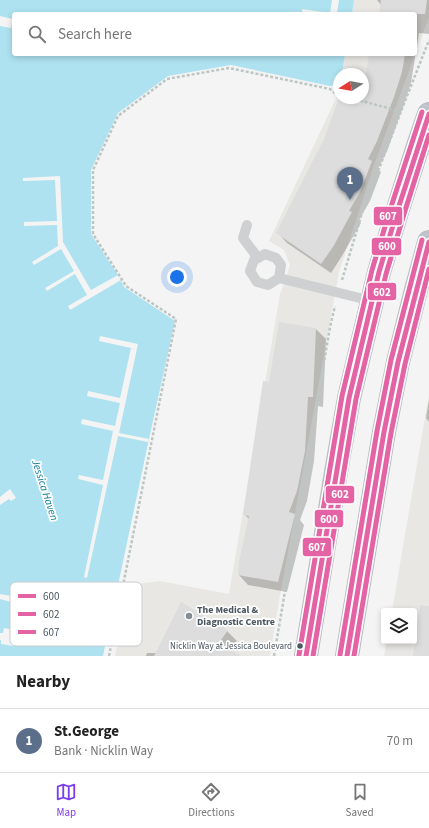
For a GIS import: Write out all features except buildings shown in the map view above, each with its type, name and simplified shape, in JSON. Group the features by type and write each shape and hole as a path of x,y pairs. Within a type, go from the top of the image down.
{"highway":[{"path":"306,656 334,480 349,398 379,272 394,219 429,114"},
{"path":"347,656 384,432 400,355 429,242"}],"lane":[{"path":"247,225 243,238 258,258"},
{"path":"279,278 281,264 276,258 265,254 254,260 250,271 257,282 268,285 279,278 372,301"}],"path":[{"path":"274,656 330,328 338,293 362,213 429,40"},
{"path":"123,582 176,319 126,286 94,234 93,170 118,116 167,78 229,68 330,89 333,91"},
{"path":"369,103 392,109 400,114"},
{"path":"109,656 111,646"}],"shaded area":[{"path":"354,0 429,0 429,17 417,49 417,12 352,12"},
{"path":"345,56 415,56 374,165 339,272 270,656 115,656 117,646 142,646 142,583 160,581 229,594 280,294 290,265 284,250 269,241 333,104 369,104 369,68 343,68"},
{"path":"429,394 429,656 384,656 386,644 417,644 417,608 393,608"}],"water":[{"name":"Jessica Haven","path":"0,0 354,0 352,12 12,12 12,56 345,56 343,68 333,68 333,85 330,86 231,65 168,76 118,113 91,170 91,234 118,275 124,287 175,321 119,582 10,582 10,646 105,646 103,656 0,656"}],"pier":[{"path":"332,0 339,0 337,12 330,12"},
{"path":"302,9 323,12 302,12"},
{"path":"0,16 12,19 11,28 0,26"},
{"path":"60,176 63,242 91,290 118,275 121,280 70,310 68,306 87,295 75,274 47,291 45,288 74,271 61,249 34,265 32,262 58,246 57,225 24,226 24,222 57,221 55,180 23,181 23,178"},
{"path":"100,336 138,344 119,433 149,439 148,442 118,436 87,578 84,577 103,485 78,479 79,475 103,480 113,431 81,424 82,419 115,426 120,403 87,396 88,391 120,398 131,348 99,341"},
{"path":"10,489 16,498 11,501 9,499 0,505 0,497"},
{"path":"0,594 10,596 10,602 0,599"},
{"path":"4,628 10,629 10,646 1,644 0,633 3,633"}],"transit line":[{"name":"607","path":"299,655 342,396 372,270 422,112"},
{"name":"600","path":"306,656 349,398 379,272 429,114"},
{"name":"602","path":"313,656 356,399 386,274 429,135"},
{"name":"607","path":"340,655 377,431 391,360 422,240"},
{"name":"600","path":"347,656 384,432 398,362 429,242"},
{"name":"602","path":"354,656 391,433 405,364 429,269"}],"place":[{"name":"St.George","path":"350,200"},
{"name":"The Medical & Diagnostic Centre","path":"189,616"},
{"name":"Nicklin Way at Jessica Boulevard","path":"300,646"}]}
